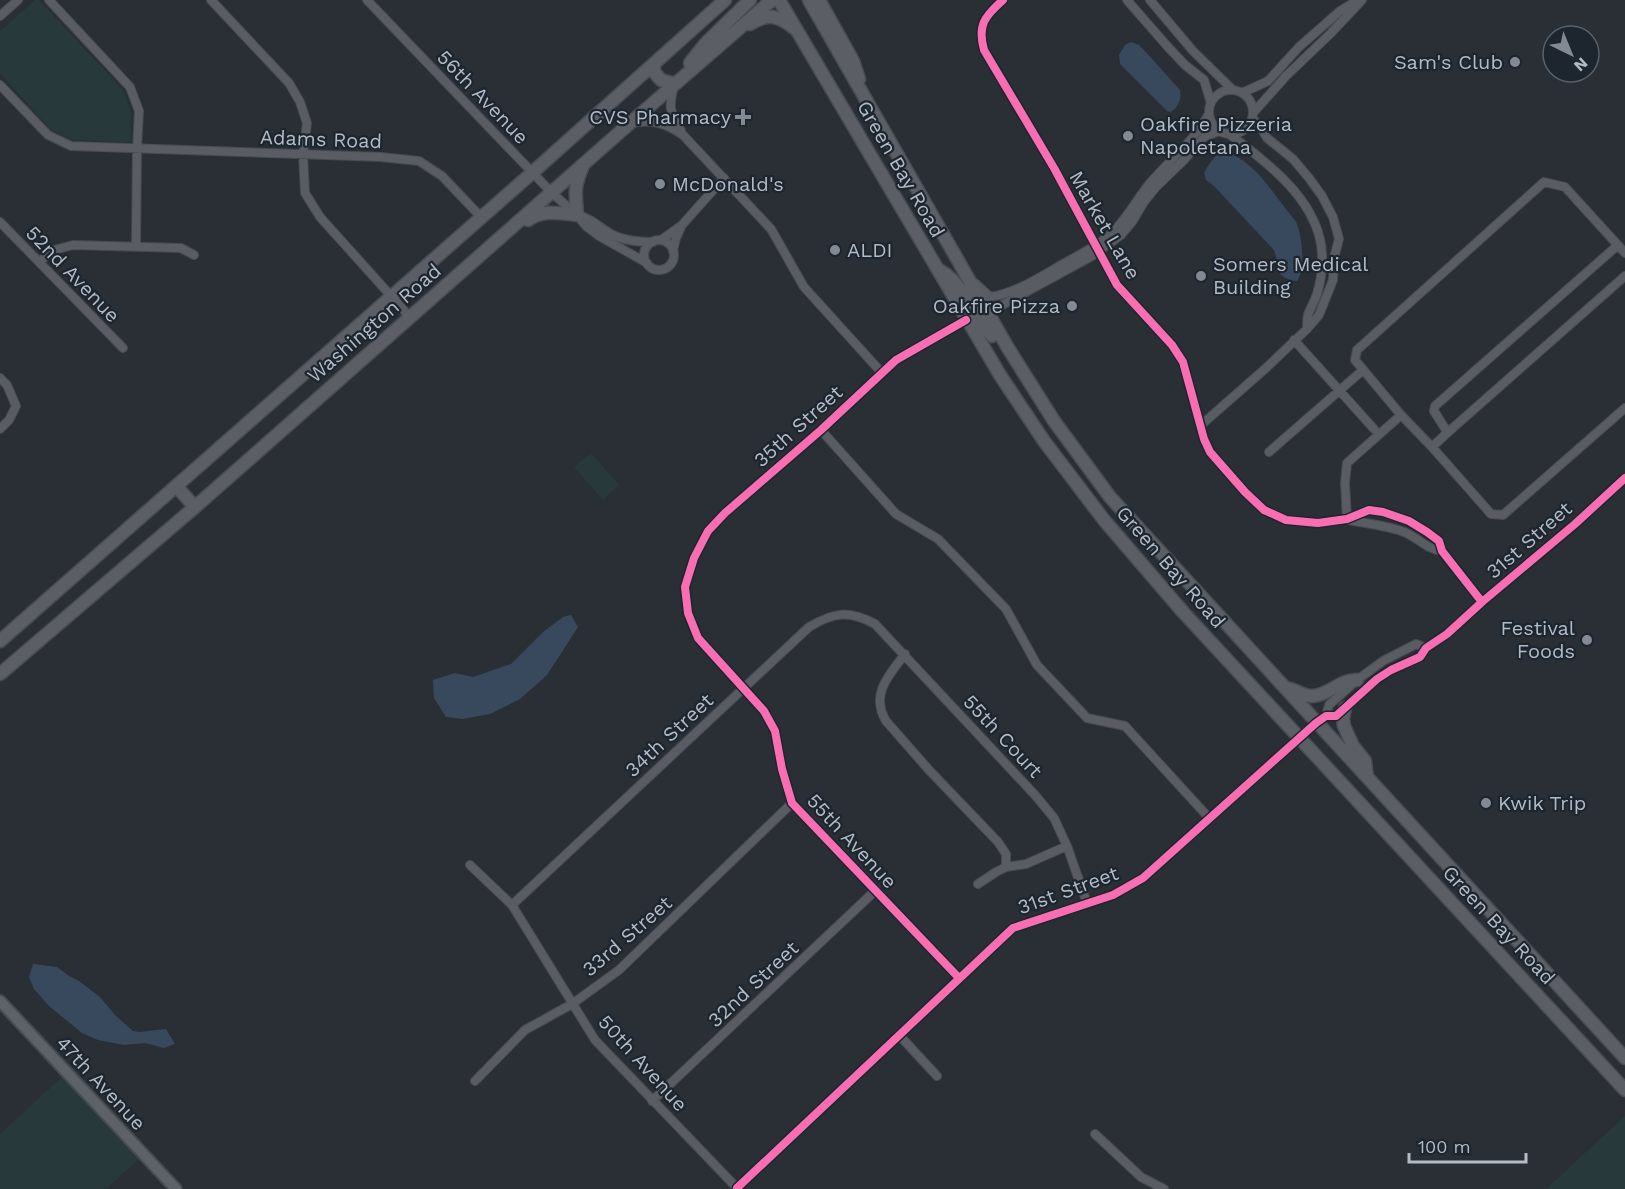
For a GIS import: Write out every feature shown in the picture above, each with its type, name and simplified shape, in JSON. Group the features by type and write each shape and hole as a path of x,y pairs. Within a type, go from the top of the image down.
{"main road":[{"name":"Washington Road","path":"0,641 725,0"},
{"path":"654,64 654,72 661,80 675,84 705,44 750,0"},
{"name":"Washington Road","path":"0,674 195,507 772,0"},
{"name":"Green Bay Road","path":"779,0 1000,375 1044,441 1104,520 1183,612 1625,1090"},
{"name":"Green Bay Road","path":"809,0 1008,348 1054,421 1110,497 1284,688 1321,719 1366,777 1625,1058"},
{"path":"819,0 853,61 862,95"},
{"path":"699,63 751,23 764,17 777,18 797,31"},
{"path":"491,246 510,236 535,215 551,212 577,215 575,190 584,165"},
{"path":"937,269 952,278 972,304 985,310"},
{"path":"966,320 974,317 978,319 994,339 1008,348"},
{"path":"176,486 195,507"},
{"path":"1284,688 1312,696 1350,679 1357,680"},
{"path":"1345,708 1344,726 1353,746 1365,761 1366,777"}],"street":[{"path":"0,16 18,0"},
{"path":"49,0 130,87 139,111 136,246"},
{"path":"210,0 289,83 300,102 307,123 303,155 305,193 320,217 410,317"},
{"name":"56th Avenue","path":"367,0 586,226 599,236 647,263"},
{"name":"Market Lane","path":"1003,0 983,22 980,36 984,50 1054,168 1117,285 1172,345 1183,362 1200,426 1210,452 1264,510 1286,520 1318,523 1347,519 1369,510 1409,521 1439,542 1442,551 1482,602"},
{"path":"967,276 990,297 1001,295 1097,249 1122,222 1150,183 1201,129 1209,114 1211,103 1204,80 1174,53 1126,0"},
{"path":"1150,0 1193,51 1250,102 1252,116 1267,138 1293,159 1322,196 1333,217 1339,240 1334,258 1333,280 1319,315 1266,368 1200,426"},
{"path":"1209,114 1210,120 1219,131 1237,134 1244,130 1249,125 1252,116 1286,76 1331,33 1360,0"},
{"path":"1211,103 1220,93 1237,92 1268,81 1299,47 1340,11 1360,0"},
{"path":"675,84 670,107 683,135"},
{"name":"Adams Road","path":"0,85 48,135 71,146 381,157 419,161 442,176 481,217"},
{"path":"629,124 649,121 669,125 683,135 771,229 804,287 882,373"},
{"path":"985,310 995,309 1121,235 1156,187 1184,160 1204,136 1219,131"},
{"path":"1229,134 1265,160 1278,173 1307,208 1316,225 1322,241 1322,261 1316,296 1308,314 1307,329"},
{"path":"682,225 676,238 673,260 668,267 659,270 650,267 645,260 647,247 682,225 724,178"},
{"path":"1625,254 1565,187 1544,182 1357,350 1355,360 1401,415 1491,514 1503,515 1625,408"},
{"name":"56th Avenue","path":"577,215 587,217 620,238 639,242 657,241"},
{"name":"52nd Avenue","path":"0,222 123,348"},
{"path":"657,241 669,244 673,251"},
{"path":"39,262 54,250 73,245 181,248 194,255"},
{"path":"1446,434 1446,429 1434,411 1436,406 1618,245"},
{"path":"1432,447 1625,276"},
{"name":"35th Street","path":"685,587 694,558 708,531 725,513 896,360 966,320"},
{"path":"1293,340 1374,429"},
{"path":"1269,452 1363,370"},
{"path":"0,378 7,385 16,406 9,420 0,429"},
{"path":"1347,519 1345,483 1347,463 1401,415"},
{"path":"820,430 896,514 938,539 1006,609 1037,665 1087,718 1125,726 1210,819"},
{"name":"31st Street","path":"1321,719 1336,716 1377,679 1420,657 1426,648 1447,634 1625,478"},
{"name":"Market Lane","path":"1347,519 1386,525 1407,533 1432,549 1442,551"},
{"name":"55th Avenue","path":"685,587 688,613 698,639 764,711 775,731 782,769 792,803 959,978"},
{"name":"34th Street","path":"512,906 809,627 825,618 845,613 860,616"},
{"name":"55th Court","path":"860,616 875,624 905,654 1054,818 1067,846 1087,903"},
{"name":"31st Street","path":"737,1188 1013,928 1113,895 1143,878 1321,719 1329,705 1357,680 1383,661 1416,644 1426,648"},
{"path":"905,654 880,691 881,712 886,721 929,770 998,842 1006,854 1006,867"},
{"name":"33rd Street","path":"475,1081 525,1030 572,1004 619,970 792,803"},
{"path":"978,884 1006,867 1026,864 1067,846"},
{"name":"50th Avenue","path":"470,865 512,906 595,1040 737,1188"},
{"name":"32nd Street","path":"652,1101 876,891"},
{"name":"47th Avenue","path":"0,1001 176,1189"},
{"path":"899,1035 937,1076"},
{"path":"1095,1134 1141,1177 1164,1189"}],"shaded area":[{"path":"35,0 39,0 123,90 131,112 131,142 72,140 51,130 0,73 0,31"},
{"path":"591,453 619,485 603,500 574,467"},
{"path":"63,1076 141,1157 106,1189 0,1189 0,1134"},
{"path":"1625,1116 1625,1189 1546,1189"}],"water":[{"path":"1131,42 1139,45 1180,90 1179,103 1173,111 1167,111 1120,64 1119,55 1125,45"},
{"path":"1220,152 1239,158 1256,171 1296,222 1302,252 1300,276 1297,281 1282,276 1276,265 1276,255 1273,249 1206,180 1204,173"},
{"path":"571,615 578,627 547,675 520,699 490,714 463,719 446,717 434,698 433,680 455,673 473,677 511,664 543,632 563,617"},
{"path":"33,964 57,967 79,981 100,997 133,1031 166,1029 175,1044 164,1048 145,1043 124,1045 98,1040 82,1033 49,1006 34,989 29,977"}],"cycle path":[{"path":"1003,0 987,16 982,27 984,50 1054,168 1117,285 1172,345 1183,362 1204,439 1210,452 1264,510 1286,520 1318,523 1347,519 1369,510 1409,521 1439,541 1442,551 1482,602"},
{"path":"959,978 792,803 782,769 775,731 764,711 698,638 688,613 685,587 694,558 708,531 725,513 821,430 896,360 966,320"},
{"path":"737,1188 1013,928 1113,895 1143,878 1316,723 1326,716 1336,716 1377,679 1420,657 1426,648 1447,634 1625,478"}],"place":[{"name":"Sam's Club","path":"1515,62"},
{"name":"CVS Pharmacy","path":"743,117"},
{"name":"Oakfire Pizzeria Napoletana","path":"1128,136"},
{"name":"McDonald's","path":"660,184"},
{"name":"ALDI","path":"835,250"},
{"name":"Somers Medical Building","path":"1201,276"},
{"name":"Oakfire Pizza","path":"1072,306"},
{"name":"Festival Foods","path":"1587,640"},
{"name":"Kwik Trip","path":"1486,803"}]}
